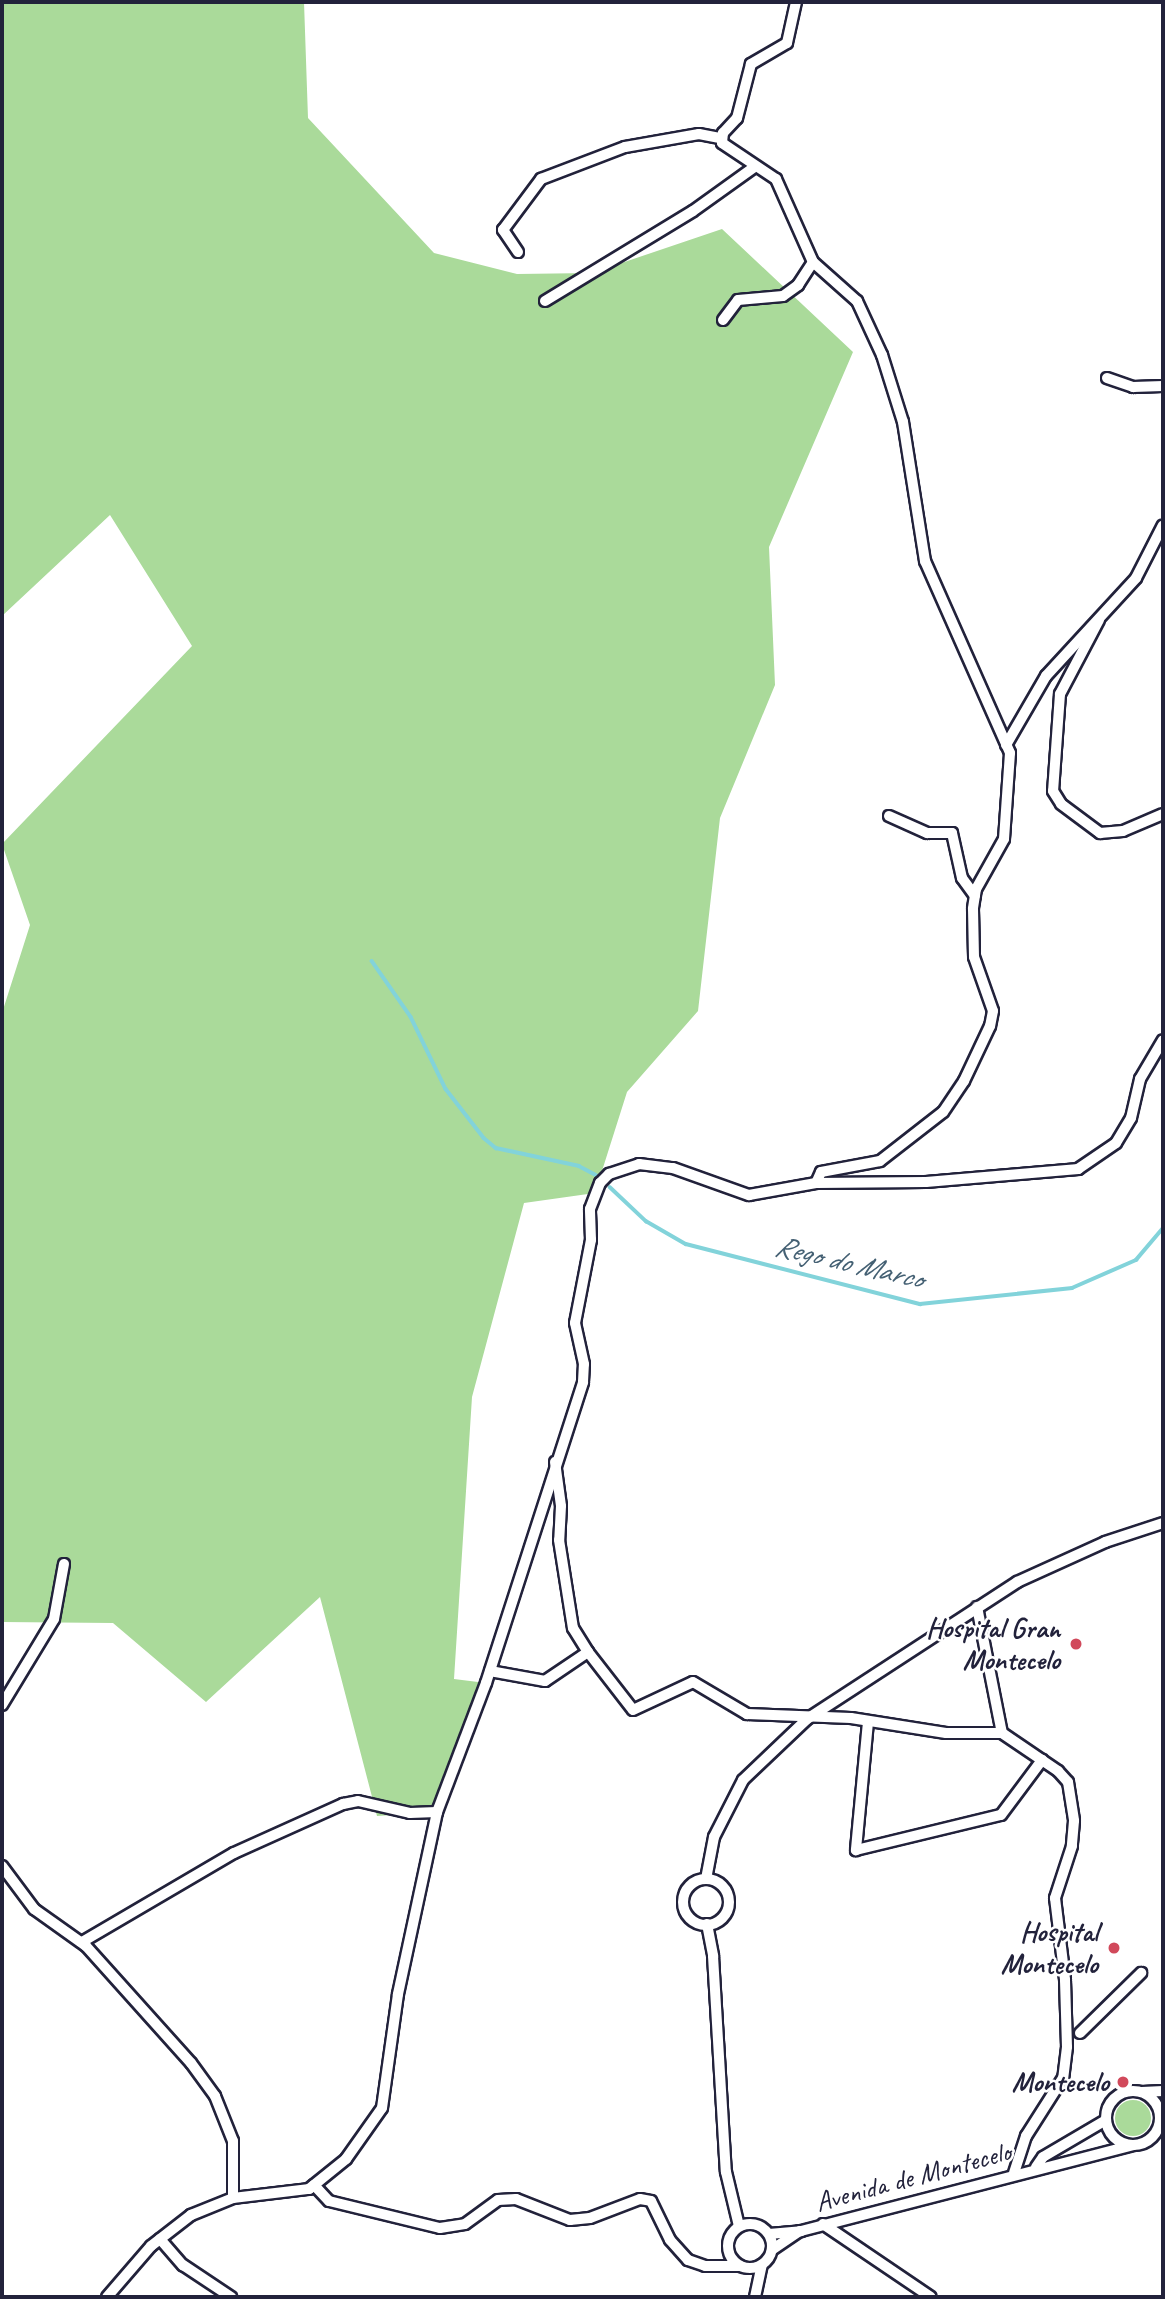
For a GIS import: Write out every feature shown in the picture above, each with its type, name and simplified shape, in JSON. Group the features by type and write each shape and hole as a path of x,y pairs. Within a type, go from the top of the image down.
{"street":[{"path":"720,138 737,118 751,64 785,48 796,2"},
{"path":"518,252 503,230 520,213 536,183 625,147 699,134 720,138 753,168 769,174 783,190 789,216 813,262 857,302 882,355 903,422 925,561 1010,753 1004,839 975,896 974,957 993,1011 960,1088 943,1112 894,1153 864,1166 821,1172 816,1183"},
{"path":"545,301 693,211 753,168"},
{"path":"723,320 738,300 783,296 798,285 813,262"},
{"path":"1107,378 1133,387 1163,386"},
{"path":"1006,745 1046,676 1136,578 1163,525"},
{"path":"1099,620 1060,694 1053,792 1061,804 1100,833 1123,831 1163,814"},
{"path":"889,816 928,833 952,833 962,878 975,896"},
{"path":"107,2297 160,2239 191,2215 233,2198 314,2185 346,2159 382,2108 398,1994 437,1812 490,1671 554,1461 583,1382 584,1364 575,1323 591,1240 592,1198 609,1174 657,1164 749,1195 816,1183 926,1182 1078,1169 1116,1143 1131,1118 1140,1079 1163,1040"},
{"path":"554,1461 561,1506 558,1540 573,1628 587,1652 633,1710 693,1682 747,1714 868,1723 946,1734 1002,1733 1042,1760 1068,1782 1074,1821 1072,1846 1055,1898 1065,1980 1067,2047 1063,2078 1026,2136 1014,2173"},
{"path":"706,1879 714,1837 743,1780 807,1718 1017,1582 1105,1542 1163,1523"},
{"path":"2,1705 54,1619 64,1564"},
{"path":"976,1607 1002,1733"},
{"path":"490,1671 545,1681 587,1652"},
{"path":"868,1723 856,1850 1001,1815 1042,1760"},
{"path":"82,1942 234,1853 343,1804 358,1801 410,1813 437,1812"},
{"path":"2,1866 34,1909 82,1942 191,2063 215,2096 233,2141 233,2198"},
{"path":"706,1879 720,1885 728,1898 726,1912 707,1924 693,1921 683,1902 692,1883 706,1879"},
{"path":"707,1924 713,1956 726,2172 739,2226"},
{"path":"1080,2033 1141,1973"},
{"path":"1142,2092 1160,2111 1161,2127 1149,2140 1133,2145 1115,2138 1106,2120 1116,2096 1142,2092 1163,2091"},
{"name":"Avenida de Montecelo","path":"1036,2167 1044,2157 1106,2120"},
{"name":"Avenida de Montecelo","path":"769,2234 801,2231 1036,2167 1049,2170 1133,2145"},
{"path":"314,2185 329,2200 440,2228 465,2224 498,2200 516,2199 570,2220 590,2218 640,2199 651,2201 670,2240 688,2260 713,2264 751,2267 773,2249 769,2234 756,2224 739,2226 730,2236 728,2249 713,2264"},
{"path":"823,2224 931,2297"},
{"name":"Avenida de Montecelo","path":"773,2249 801,2231"},
{"path":"160,2239 183,2265 231,2297"},
{"path":"728,2249 751,2267 756,2292"}],"green space":[{"path":"2,2 304,2 308,118 434,253 517,274 592,273 722,229 853,352 769,547 775,685 720,818 698,1011 627,1092 595,1193 524,1203 472,1397 454,1679 486,1683 437,1812 377,1816 320,1597 206,1702 113,1623 2,1622 2,1013 30,925 2,844 192,646 110,515 2,616"},
{"path":"1133,2100 1146,2105 1151,2118 1146,2131 1133,2136 1120,2131 1115,2118 1120,2105"}],"waterway":[{"name":"Rego do Marco","path":"372,961 411,1017 446,1089 484,1138 496,1148 579,1166 598,1176"},
{"name":"Rego do Marco","path":"610,1187 646,1221 686,1244 920,1304 1072,1288 1136,1260 1163,1228"}],"place":[{"name":"Hospital Gran Montecelo","path":"1076,1644"},
{"name":"Hospital Montecelo","path":"1114,1948"},
{"name":"Montecelo","path":"1123,2082"}]}
